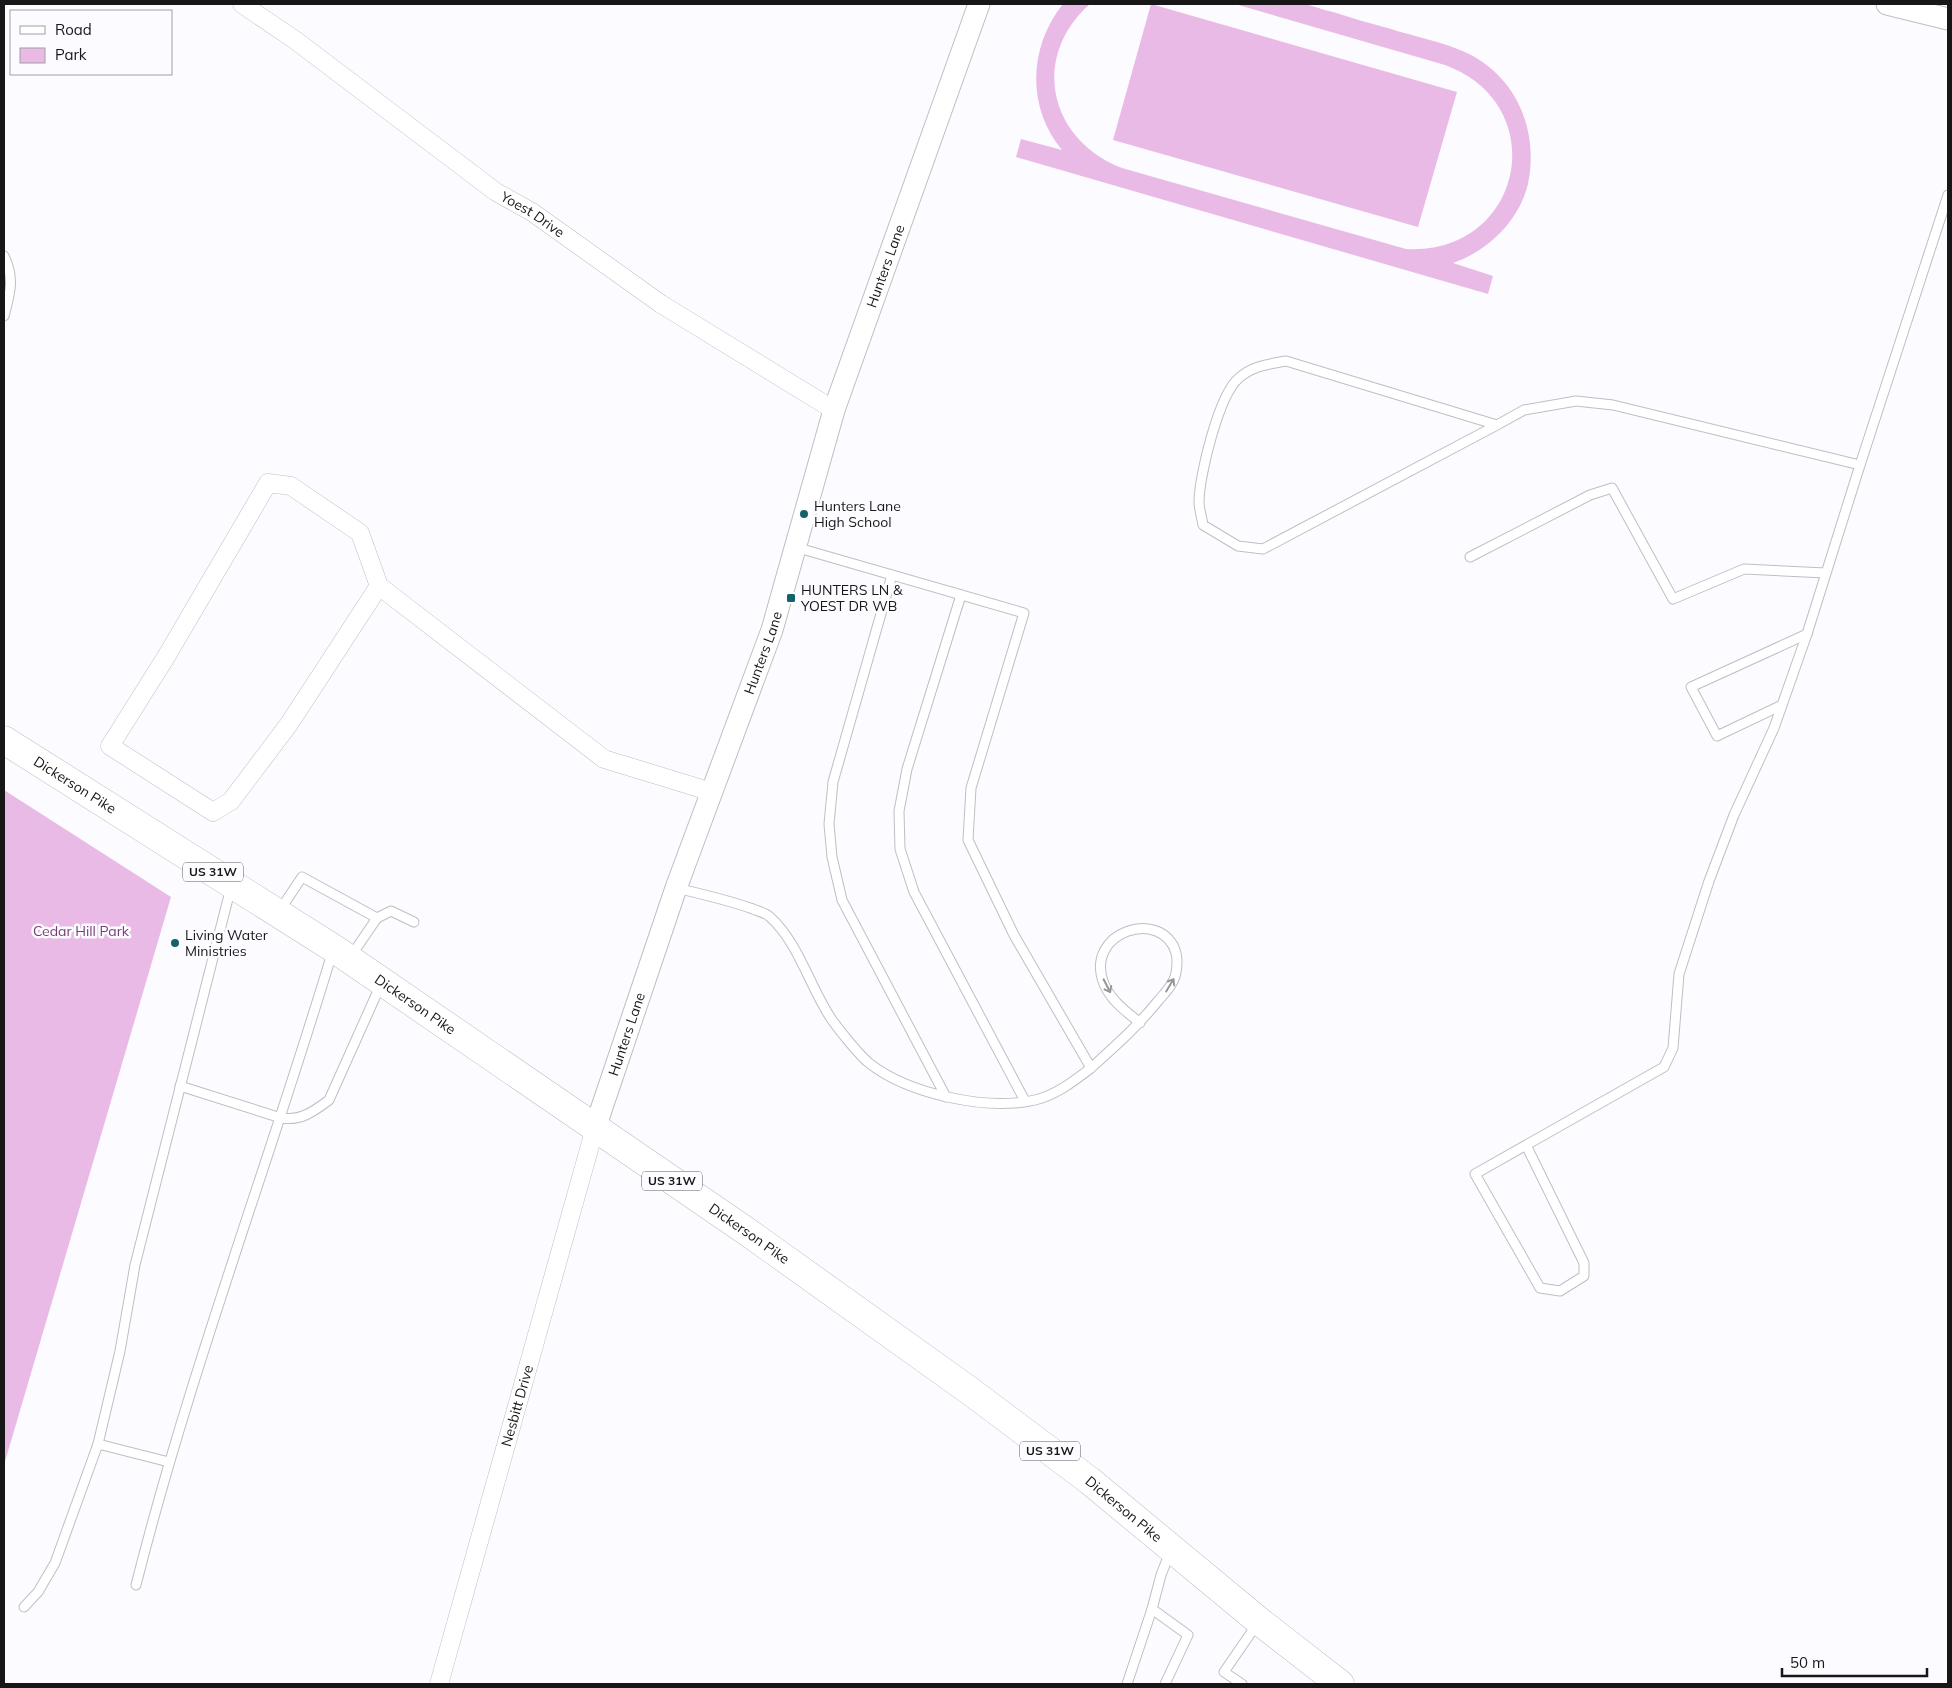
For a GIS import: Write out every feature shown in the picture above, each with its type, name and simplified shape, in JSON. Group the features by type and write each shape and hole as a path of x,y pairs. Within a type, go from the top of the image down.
{"main road":[{"name":"Dickerson Pike","path":"4,740 341,953 748,1233 970,1391 1090,1481 1259,1621 1340,1684"}],"street":[{"name":"Yoest Drive","path":"242,4 296,40 496,192 532,212 661,304 834,410"},
{"name":"Hunters Lane","path":"596,1128 676,888 772,630 834,410 979,4"},
{"path":"1887,4 1948,19"},
{"path":"379,586 290,724 231,801 213,812 110,746 166,657 268,483 292,486 360,532 379,586 604,759 712,792"},
{"name":"Nesbitt Drive","path":"439,1684 596,1128"}],"lane":[{"path":"1526,1145 1584,1263 1584,1276 1560,1291 1540,1288 1475,1174 1526,1145 1664,1067 1673,1048 1679,974 1709,881 1734,815 1774,728 1808,634 1860,465 1948,195"},
{"path":"4,256 9,266 11,290 4,316"},
{"path":"1497,425 1286,361 1261,365 1238,378 1223,402 1204,467 1199,502 1203,525 1238,546 1263,549 1497,425 1524,410 1576,401 1613,406 1860,465"},
{"path":"1470,557 1590,495 1612,488 1673,599 1744,569 1826,573"},
{"path":"794,547 1024,613 971,788 968,840 1014,934 1091,1068"},
{"path":"892,575 833,782 829,824 832,857 842,900 946,1097"},
{"path":"961,595 907,769 899,811 900,849 914,892 1025,1101"},
{"path":"1782,705 1717,736 1691,686 1808,634"},
{"path":"278,912 302,877 377,918"},
{"path":"24,1607 38,1592 55,1563 98,1444 120,1351 135,1265 232,884"},
{"path":"676,888 731,901 769,916 791,943 832,1020 868,1063 903,1084 946,1097 1008,1103 1036,1100 1064,1088 1091,1068 1140,1023 1173,982 1177,959 1174,946 1164,936 1152,930 1138,928 1120,934 1107,944 1100,967 1104,985 1117,1004 1140,1023"},
{"path":"136,1586 158,1496 169,1462 281,1118 341,953 377,918 391,911 414,922"},
{"path":"180,1086 281,1118 293,1120 313,1112 329,1100 382,981"},
{"path":"98,1444 169,1462"},
{"path":"1127,1684 1152,1609 1161,1574 1172,1547"},
{"path":"1152,1609 1188,1635 1165,1684"},
{"path":"1242,1684 1224,1672 1259,1621"}],"green space":[{"path":"1296,3 1308,5 1449,46 1467,53 1484,63 1499,76 1511,91 1520,108 1527,126 1531,164 1524,198 1510,222 1478,251 1453,263 1493,276 1488,294 1016,157 1021,139 1062,150 1050,133 1042,115 1036,77 1038,57 1043,38 1063,4 1090,4 1071,25 1059,48 1055,72 1056,95 1064,118 1078,138 1097,155 1122,168 1406,249 1446,244 1477,228 1498,204 1510,174 1511,142 1501,111 1479,85 1445,65 1235,4"},
{"path":"1151,4 1457,92 1418,227 1113,140"},
{"name":"Cedar Hill Park","path":"4,790 171,897 4,1465"}],"place":[{"name":"Hunters Lane High School","path":"804,514"},
{"name":"HUNTERS LN & YOEST DR WB","path":"791,598"},
{"name":"Living Water Ministries","path":"175,943"}]}
